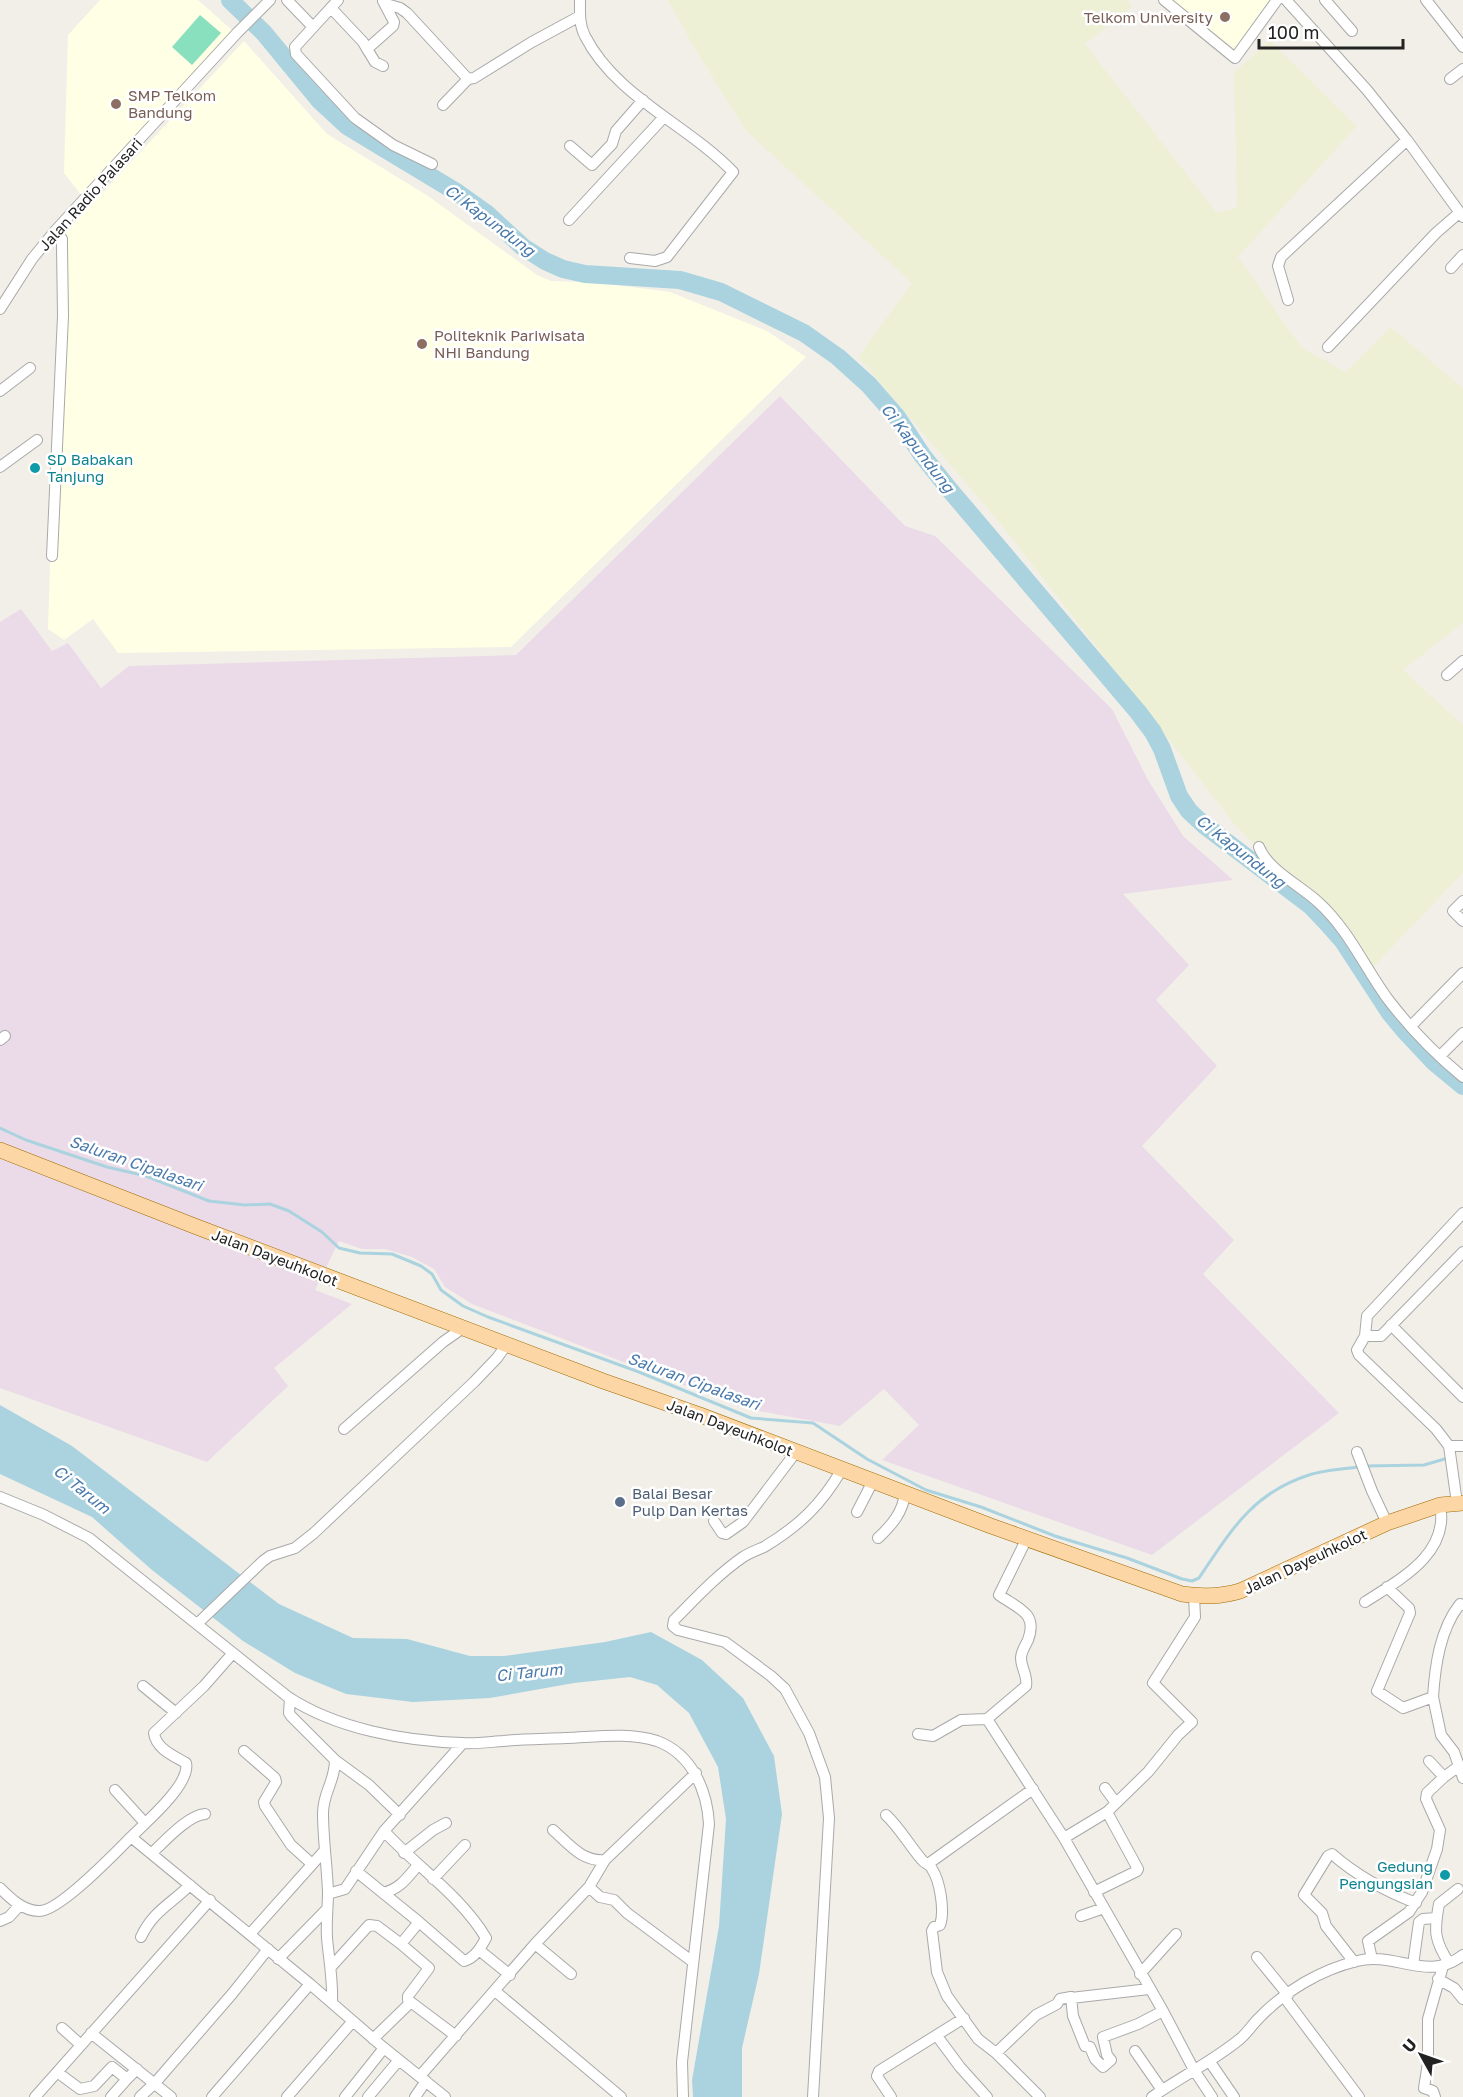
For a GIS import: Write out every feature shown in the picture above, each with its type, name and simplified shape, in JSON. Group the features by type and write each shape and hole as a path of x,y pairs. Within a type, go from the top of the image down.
{"main road":[{"name":"Jalan Dayeuhkolot","path":"0,1150 463,1328 1161,1588 1194,1596 1215,1596 1240,1591 1387,1523 1440,1505 1460,1503"}],"street":[{"name":"Jalan Radio Palasari","path":"0,309 32,259 55,231 270,0"},
{"path":"287,0 313,27"},
{"path":"580,0 580,16 584,34 600,58 643,100 697,140 733,172 667,257 655,261 630,258"},
{"path":"1164,0 1235,58 1277,0"},
{"path":"1286,0 1367,90 1407,140 1461,215 1436,233 1328,346"},
{"path":"1325,0 1353,31"},
{"path":"1426,0 1463,46"},
{"path":"384,2 407,13 468,79"},
{"path":"367,49 393,26 393,17 384,2"},
{"path":"383,66 375,62 334,4 295,47 296,54 355,118 393,145 432,164"},
{"path":"443,105 468,79 474,78 580,16"},
{"path":"1450,80 1463,69"},
{"path":"570,146 592,165 612,144 616,131 643,100"},
{"path":"569,220 664,117"},
{"path":"1288,300 1278,266 1281,257 1407,140"},
{"path":"52,556 63,316 62,239 55,231"},
{"path":"1451,268 1463,255"},
{"path":"0,391 30,368"},
{"path":"0,467 37,440"},
{"path":"1448,675 1463,661"},
{"path":"1259,847 1261,853 1274,866 1328,911 1388,998 1411,1026 1463,1077"},
{"path":"1463,901 1453,911 1463,921"},
{"path":"1411,1026 1463,973"},
{"path":"1440,1056 1463,1033"},
{"path":"1460,1503 1449,1452 1430,1423 1359,1355 1358,1350 1365,1336 1367,1316 1463,1213"},
{"path":"1365,1336 1381,1336 1463,1252"},
{"path":"1391,1325 1463,1397"},
{"path":"344,1429 443,1342 463,1328"},
{"path":"198,1624 270,1556 302,1544 319,1529 474,1382 507,1344"},
{"path":"1449,1452 1463,1446"},
{"path":"714,1521 722,1533 726,1534 743,1522 796,1452"},
{"path":"1361,1462 1387,1523"},
{"path":"813,2097 829,1818 825,1777 809,1733 788,1693 771,1676 730,1645 678,1630 673,1626 673,1622 713,1580 744,1557 788,1531 811,1512 829,1492 842,1469"},
{"path":"857,1512 873,1481"},
{"path":"878,1538 893,1523 904,1506 905,1493"},
{"path":"0,1497 44,1515 89,1538 290,1698 319,1715 409,1738 463,1743 625,1736 655,1741 679,1754 696,1773 707,1804 709,1824 682,2062 683,2097"},
{"path":"1365,1602 1420,1564 1429,1554 1442,1522 1440,1505"},
{"path":"918,1734 933,1736 961,1720 987,1719 1027,1684 1021,1657 1032,1629 1031,1620 999,1595 1027,1538"},
{"path":"1387,1587 1409,1608 1410,1613 1377,1691 1403,1708 1432,1697"},
{"path":"1064,1838 1107,1812 1148,1772 1191,1722 1153,1683 1195,1617 1194,1596"},
{"path":"1463,1605 1457,1607 1448,1624 1435,1672 1432,1697 1441,1735 1454,1752 1463,1778"},
{"path":"0,1888 20,1905 40,1911 52,1907 80,1885 131,1837 178,1787 187,1772 186,1763 159,1746 154,1733 233,1653"},
{"path":"143,1686 176,1713"},
{"path":"290,1698 291,1716 335,1760 369,1785 400,1815"},
{"path":"987,1719 1064,1838 1194,2070 1212,2097"},
{"path":"328,1894 345,1889 384,1831 463,1743"},
{"path":"244,1751 275,1778 276,1782 264,1802 265,1806 291,1845 312,1864"},
{"path":"332,2002 326,1911 328,1894 324,1797 335,1775 335,1760"},
{"path":"1429,1761 1444,1777"},
{"path":"1372,1959 1368,1941 1405,1916 1416,1903 1437,1849 1440,1830 1426,1793 1459,1766"},
{"path":"415,2097 423,2079 456,2036 535,1944 589,1887 605,1860 696,1773"},
{"path":"1105,1788 1116,1803"},
{"path":"928,1864 1033,1789"},
{"path":"115,1790 145,1822"},
{"path":"1094,1892 1138,1869 1107,1812"},
{"path":"152,1853 183,1825 198,1815 205,1814"},
{"path":"886,1815 933,1870 940,1893 942,1916 940,1925 934,1927 932,1931 936,1972 947,1996 978,2039 996,2053 1040,2097"},
{"path":"404,1853 433,1830 446,1823"},
{"path":"553,1830 585,1857 595,1861 605,1860"},
{"path":"356,1871 464,1961 479,1950 486,1938 477,1922 384,1831"},
{"path":"131,1837 210,1900 373,2039 445,2097"},
{"path":"433,1879 465,1845"},
{"path":"250,1934 325,1850"},
{"path":"1354,1962 1326,1926 1322,1912 1304,1895 1328,1856 1332,1854 1356,1873 1386,1891 1416,1903"},
{"path":"383,1893 402,1884 418,1865"},
{"path":"141,1937 165,1905 174,1901 190,1886"},
{"path":"589,1887 600,1897 614,1900 627,1913 693,1962"},
{"path":"1446,1965 1437,1944 1436,1918 1439,1904 1458,1889"},
{"path":"1422,1892 1439,1904"},
{"path":"35,2097 210,1900"},
{"path":"0,1921 9,1917 20,1905"},
{"path":"1081,1916 1104,1908"},
{"path":"279,1959 326,1911"},
{"path":"1413,1965 1419,1922 1423,1919 1436,1918"},
{"path":"400,1944 419,1922"},
{"path":"331,1967 371,1924 377,1926 429,1968 408,1996 410,2003 456,2036"},
{"path":"1140,1974 1176,1934"},
{"path":"535,1944 571,1974"},
{"path":"140,2097 232,1995 268,1949"},
{"path":"479,1950 510,1975"},
{"path":"1152,2097 1210,2061 1242,2037 1259,2018 1286,1996 1315,1976 1354,1962 1372,1959 1389,1959 1431,1968 1446,1965 1463,1955"},
{"path":"1257,1957 1359,2097"},
{"path":"1434,2097 1433,2091 1424,2086 1428,2063 1428,2019 1438,1979 1446,1965"},
{"path":"1438,1979 1454,1988 1463,1999"},
{"path":"212,2097 310,1984"},
{"path":"996,2053 1036,2015 1057,2004 1060,1999 1149,1989"},
{"path":"495,1991 621,2097"},
{"path":"1071,1998 1073,2016 1085,2046 1090,2047 1095,2059 1102,2067 1111,2060 1107,2055 1103,2037 1138,2024 1163,2011"},
{"path":"373,2039 410,2003"},
{"path":"891,2097 877,2073 964,2018"},
{"path":"287,2097 353,2021"},
{"path":"62,2028 81,2044"},
{"path":"91,2033 171,2097"},
{"path":"937,2036 982,2096"},
{"path":"345,2097 384,2048"},
{"path":"1135,2051 1162,2090"},
{"path":"368,2097 399,2060"},
{"path":"1210,2061 1234,2097"},
{"path":"57,2072 79,2089 94,2086 113,2067 127,2079"},
{"path":"111,2097 137,2069"},
{"path":"84,2088 95,2097"}],"shaded area":[{"name":"SMP Telkom Bandung","path":"100,0 198,0 233,31 82,196 64,173 68,35"},
{"path":"668,0 1128,0 1133,6 1085,44 1217,213 1237,208 1234,72 1270,41 1357,126 1238,257 1302,348 1346,372 1391,327 1463,388 1463,623 1403,670 1463,725 1463,873 1373,967 1236,826 999,522 858,357 912,283 745,130"},
{"name":"Telkom University","path":"1167,0 1272,0 1235,54"},
{"name":"Politeknik Pariwisata NHI Bandung","path":"244,41 327,134 428,196 537,275 551,281 601,283 670,292 767,331 806,357 511,647 118,653 93,619 64,640 48,629 61,237"},
{"path":"780,396 905,526 935,536 1112,709 1148,780 1183,836 1233,880 1123,894 1189,965 1156,1000 1217,1066 1142,1146 1234,1240 1203,1274 1339,1413 1152,1555 882,1460 919,1425 884,1389 840,1426 743,1408 472,1304 445,1287 434,1269 412,1257 385,1249 362,1249 339,1241 315,1290 352,1304 274,1368 288,1386 207,1462 0,1388 0,622 21,609 52,651 68,643 101,688 129,666 516,655"}],"green space":[{"path":"200,15 221,33 192,65 172,47"}],"water":[{"name":"Ci Tarum","path":"0,1405 72,1446 279,1604 353,1638 407,1639 470,1656 504,1656 605,1642 651,1632 702,1660 743,1698 774,1756 782,1814 759,1974 742,2048 742,2097 693,2097 692,2080 719,1926 726,1819 718,1767 689,1713 657,1685 630,1677 574,1683 490,1698 413,1702 346,1694 295,1673 243,1641 152,1570 92,1517 0,1474"}],"waterway":[{"name":"Ci Kapundung","path":"230,0 264,33 320,101 347,126 458,193 486,213 523,247 545,261 563,269 585,274 680,280 721,292 804,333 838,357 869,385 897,417 922,455 949,489 1138,712 1162,749 1179,796 1189,811 1204,825 1311,906 1343,941 1390,1013 1404,1030 1434,1062 1463,1086"},
{"name":"Saluran Cipalasari","path":"0,1128 26,1140 107,1167 146,1176 209,1201 245,1205 270,1204 289,1211 322,1232 339,1248 360,1253 392,1254 421,1266 432,1274 441,1290 463,1306 488,1317 639,1372 751,1418 813,1423 867,1459 926,1490 981,1507 1055,1536 1127,1558 1182,1579 1192,1581 1199,1578 1232,1530 1257,1503 1272,1492 1315,1473 1359,1467"},
{"name":"Saluran Cipalasari","path":"1366,1466 1424,1465 1448,1458"}],"place":[{"name":"Telkom University","path":"1225,17"},
{"name":"SMP Telkom Bandung","path":"116,104"},
{"name":"Politeknik Pariwisata NHI Bandung","path":"422,344"},
{"name":"SD Babakan Tanjung","path":"35,468"},
{"name":"Balai Besar Pulp Dan Kertas","path":"620,1502"},
{"name":"Gedung Pengungsian","path":"1445,1875"}]}
